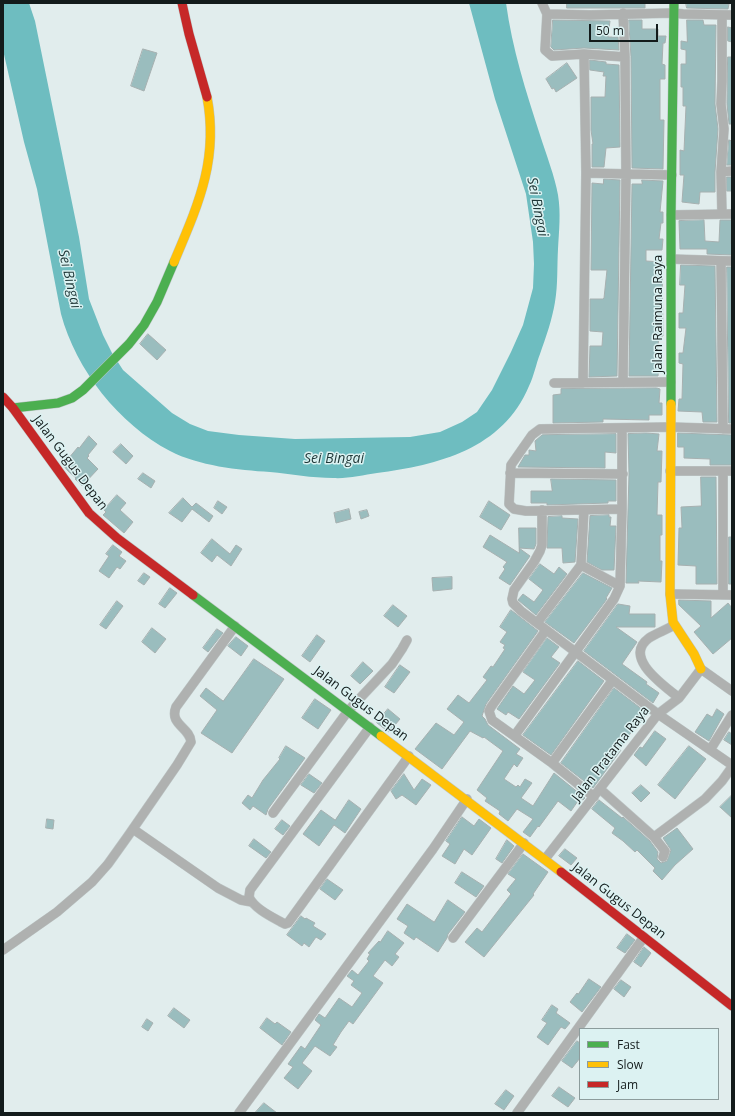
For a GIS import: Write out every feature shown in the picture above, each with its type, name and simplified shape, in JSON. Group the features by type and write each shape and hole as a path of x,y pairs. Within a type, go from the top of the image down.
{"street":[{"path":"13,408 63,401 80,392 120,353 135,337 154,307 190,224 204,188 208,165 211,128 209,106 182,3"},
{"path":"542,3 547,14 545,50 548,54 552,56 584,54 625,57"},
{"name":"Jalan Raimuna Raya","path":"674,3 670,471 670,594 674,625"},
{"path":"547,14 590,15 623,13 673,13 732,15"},
{"path":"623,13 626,174 623,382"},
{"path":"722,15 721,104 728,129 721,172 722,214"},
{"path":"583,383 586,173 584,54"},
{"path":"721,172 732,171"},
{"path":"586,173 672,175"},
{"path":"671,215 732,214"},
{"path":"671,259 732,261"},
{"path":"622,509 519,511 511,507 509,504 510,468 512,462 537,430 543,429 671,427 727,429 727,385 721,261"},
{"path":"554,383 671,382"},
{"name":"Jalan Gugus Depan","path":"3,396 89,513 118,538 467,799 732,1006"},
{"path":"515,735 614,599 620,586 623,474 622,428"},
{"path":"670,471 728,471 727,595 670,594"},
{"path":"510,473 623,474"},
{"path":"542,510 540,551 514,590 512,599 513,603 521,612 612,681 732,766 722,781 705,799 654,837"},
{"path":"537,623 581,565 584,510"},
{"path":"581,565 620,586"},
{"path":"679,698 644,667 640,653 648,638 674,625 694,654 701,669 732,691"},
{"path":"3,950 85,890 108,864 191,742 189,735 176,720 174,711 235,626"},
{"path":"546,630 489,711 492,720 515,735 594,797"},
{"path":"273,813 348,711 392,664 407,640"},
{"name":"Jalan Pratama Raya","path":"545,859 658,714 679,698 701,669"},
{"path":"552,763 612,681"},
{"path":"710,750 732,715"},
{"path":"252,902 249,897 250,890 370,727"},
{"path":"133,829 218,888 241,900 252,902 284,924 288,922 409,756"},
{"path":"600,789 654,837 666,851 663,856"},
{"path":"239,1113 433,849 467,799"},
{"path":"453,938 524,843"},
{"path":"517,1113 644,937"}],"water":[{"name":"Sei Bingai","path":"3,3 29,3 35,21 79,237 89,299 103,335 123,370 172,413 190,424 208,431 295,439 410,437 440,432 462,422 477,412 492,390 511,352 523,325 533,288 533,242 526,194 495,99 469,3 506,3 520,70 555,181 558,195 560,222 554,309 532,378 518,407 503,425 486,439 445,459 400,470 344,478 309,477 206,464 181,456 151,440 117,411 102,393 77,355 68,335 61,314 37,189 24,142 3,50"}],"building":[{"path":"567,3 645,3 645,8 567,8"},
{"path":"686,3 729,4 728,9 687,8"},
{"path":"553,20 610,21 608,37 618,37 619,50 584,48 554,50 551,47"},
{"path":"629,20 642,20 642,29 658,29 658,36 666,36 665,43 663,43 662,64 665,65 665,79 660,79 660,120 664,120 663,169 632,168 631,57"},
{"path":"687,20 703,20 704,25 716,25 715,104 718,129 715,192 700,192 699,204 682,202 684,175 680,175 680,150 684,151 686,106 683,106 681,64 686,64 686,50 681,49 681,41 687,42"},
{"path":"728,27 732,28 732,42 728,41"},
{"path":"143,49 157,53 144,91 131,86"},
{"path":"728,57 732,57 732,124 729,124 727,104"},
{"path":"590,60 606,62 606,64 619,65 620,147 606,148 604,167 592,167 593,144 591,130 591,97 605,97 606,76 603,76 604,72 590,70"},
{"path":"567,63 577,78 556,92 554,88 552,89 546,79"},
{"path":"729,140 732,141 732,165 727,165"},
{"path":"727,177 732,177 732,191 727,191"},
{"path":"604,179 620,180 617,376 589,377 590,346 602,346 603,332 590,331 590,299 604,298 607,270 591,270 592,183 603,184"},
{"path":"642,180 663,181 660,212 663,212 663,223 661,223 659,239 663,239 662,250 646,250 646,261 662,262 663,336 659,336 656,366 659,366 658,376 629,376 632,184 642,184"},
{"path":"704,220 705,241 719,242 720,220 732,220 732,255 707,254 707,249 680,249 679,221"},
{"path":"681,265 715,266 717,422 703,422 702,412 678,411 679,399 682,399 683,364 679,363 679,353 683,353 686,328 679,328 679,313 683,313 685,285 680,285"},
{"path":"727,267 732,267 732,423 729,423"},
{"path":"148,334 166,350 157,360 140,344"},
{"path":"561,389 660,389 659,403 662,403 662,415 649,415 649,420 603,419 603,422 553,423 553,395 561,394"},
{"path":"678,433 732,435 732,465 710,465 710,459 684,458 684,447 678,447"},
{"path":"616,434 616,453 605,452 605,468 518,467 525,455 529,455 529,450 536,451 535,441 542,435"},
{"path":"628,434 659,434 657,451 662,451 661,482 658,482 657,515 662,515 662,535 660,535 660,561 662,561 661,582 638,581 639,583 626,583 629,474"},
{"path":"89,436 97,444 87,458 98,469 82,486 63,465"},
{"path":"121,444 133,456 126,464 113,452"},
{"path":"143,473 155,481 151,488 138,479"},
{"path":"701,477 716,477 717,584 696,584 696,566 678,565 679,528 682,528 681,507 701,506"},
{"path":"551,479 616,480 616,501 608,501 608,503 547,505 547,503 531,503 531,491 552,491"},
{"path":"117,495 126,503 120,510 133,522 124,533 103,515 106,512 104,510"},
{"path":"183,498 192,507 196,503 213,516 209,522 192,509 182,522 169,513"},
{"path":"218,501 227,507 222,514 214,508"},
{"path":"489,501 510,515 501,530 480,517"},
{"path":"349,509 351,519 336,523 334,513"},
{"path":"367,510 369,516 361,519 359,512"},
{"path":"609,515 609,517 611,517 610,526 616,526 614,570 602,570 587,562 590,516"},
{"path":"562,516 562,518 578,519 575,562 563,563 562,548 547,548 548,517"},
{"path":"519,528 536,528 536,544 534,549 519,548"},
{"path":"490,535 519,553 519,548 530,556 510,585 499,578 505,569 503,567 507,562 483,547"},
{"path":"729,537 732,537 732,584 729,584"},
{"path":"212,539 230,554 236,545 242,549 231,566 217,555 212,562 201,553"},
{"path":"113,545 122,552 119,556 126,561 120,569 117,567 109,578 99,571 109,556 106,554"},
{"path":"540,564 554,574 559,567 567,574 536,615 518,600 523,594 534,602 543,590 529,579"},
{"path":"144,573 150,577 144,585 138,581"},
{"path":"583,573 612,588 606,598 607,599 574,643 545,622"},
{"path":"452,577 452,589 433,591 432,578"},
{"path":"170,588 177,593 165,608 159,604"},
{"path":"679,600 711,601 711,618 728,603 732,608 732,638 713,654 694,632 701,626 679,605"},
{"path":"117,601 123,606 106,629 100,625"},
{"path":"618,604 630,606 629,614 655,614 655,627 616,627 637,642 622,664 647,682 646,684 659,693 653,703 584,651"},
{"path":"393,605 407,616 398,627 384,616"},
{"path":"511,610 538,631 486,704 482,716 488,725 520,749 516,754 523,758 517,767 514,764 504,779 516,787 518,785 520,787 525,779 532,783 521,798 533,806 554,773 585,798 583,800 580,798 571,811 558,801 530,837 523,832 533,819 517,809 508,821 499,814 500,811 485,801 487,798 477,790 503,751 484,737 483,738 470,731 442,769 415,749 436,723 454,735 464,722 447,709 458,695 469,703 487,680 483,677 491,666 493,667 505,649 503,648 505,645 500,642 507,632 500,627"},
{"path":"152,628 166,639 155,653 142,642"},
{"path":"217,629 223,633 208,652 203,648"},
{"path":"317,635 325,641 310,662 302,656"},
{"path":"236,637 248,646 241,656 228,646"},
{"path":"547,638 559,647 551,657 560,663 519,719 508,712 506,715 497,709 513,686 524,694 535,680 523,672"},
{"path":"254,659 284,679 232,753 201,733 217,710 200,696 206,688 223,701"},
{"path":"578,661 604,681 551,755 523,735"},
{"path":"363,662 373,671 360,684 351,676"},
{"path":"400,665 410,672 394,693 385,687"},
{"path":"614,688 647,713 619,749 621,750 593,788 561,763"},
{"path":"315,699 331,710 318,729 302,718"},
{"path":"388,709 400,719 389,732 377,723"},
{"path":"717,709 724,714 709,741 695,732 707,714 712,717"},
{"path":"655,731 666,739 646,766 634,755 640,747 642,748"},
{"path":"729,732 732,734 732,745 724,740"},
{"path":"286,746 305,758 268,809 266,815 253,806 250,810 242,803 248,795 252,798 263,780 280,759 279,758"},
{"path":"689,746 706,759 675,799 658,785"},
{"path":"309,774 322,783 314,793 301,785"},
{"path":"404,774 414,790 422,779 431,785 416,805 402,795 396,799 391,791"},
{"path":"641,785 650,793 641,802 632,793"},
{"path":"732,795 732,818 720,807"},
{"path":"349,800 361,809 345,833 334,825 319,846 303,834 321,810 335,820"},
{"path":"599,800 622,818 623,817 650,841 658,852 657,859 661,863 667,861 671,850 663,838 677,828 693,849 675,865 662,880 653,871 655,868 637,850 635,852 612,833 615,828 592,809"},
{"path":"462,817 474,826 479,819 491,828 472,855 464,849 455,864 442,856 450,844 446,841"},
{"path":"47,819 54,820 53,829 46,828"},
{"path":"282,820 290,826 283,835 275,829"},
{"path":"254,839 271,852 266,858 249,846"},
{"path":"507,840 514,846 502,863 496,859"},
{"path":"565,849 577,858 571,865 559,856"},
{"path":"523,854 548,872 533,894 534,895 484,957 465,942 477,928 482,932 511,894 507,890 516,879 508,874"},
{"path":"462,872 484,886 476,897 455,883"},
{"path":"327,879 343,890 335,900 320,889"},
{"path":"448,900 465,912 448,934 438,952 416,937 414,940 404,933 408,926 397,919 407,904 434,922"},
{"path":"301,916 315,923 313,926 326,934 321,940 316,937 309,947 304,943 302,946 287,935"},
{"path":"388,931 404,943 395,954 399,957 392,966 385,960 373,976 383,983 353,1024 349,1021 341,1032 333,1045 337,1047 330,1056 315,1046 302,1063 312,1071 298,1089 284,1078 293,1067 288,1064 301,1046 305,1049 321,1025 315,1020 319,1014 325,1018 339,998 352,1007 362,993 351,985 354,981 347,976 352,970 358,975 369,961 367,959 370,954 368,953 379,941 380,942"},
{"path":"627,934 635,940 625,953 617,948"},
{"path":"644,947 651,953 641,967 634,962"},
{"path":"589,979 601,987 582,1012 570,1002"},
{"path":"621,980 631,987 624,997 614,989"},
{"path":"552,1005 558,1009 556,1013 570,1023 565,1029 561,1027 548,1045 537,1037 547,1023 542,1020"},
{"path":"174,1008 190,1020 184,1028 168,1016"},
{"path":"267,1018 275,1024 277,1022 291,1032 282,1045 260,1028"},
{"path":"147,1019 153,1023 148,1031 142,1027"},
{"path":"577,1041 579,1042 579,1059 572,1068 562,1061"},
{"path":"559,1087 575,1098 568,1107 552,1096"},
{"path":"506,1090 514,1096 504,1110 495,1104"},
{"path":"264,1103 277,1113 255,1113"}],"traffic: fast":[{"path":"671,404 671,215 674,3"},
{"path":"13,408 58,403 72,398 83,390 129,344 144,325 157,302 174,262"},
{"path":"193,595 381,736"}],"traffic: slow":[{"path":"174,262 191,221 204,182 210,141 210,120 207,97"},
{"path":"671,404 670,594 673,622 694,654 701,669"},
{"path":"381,736 561,872"}],"traffic: jam":[{"path":"182,3 189,34 207,97"},
{"path":"3,397 13,408 89,513 117,538 193,595"},
{"path":"561,872 732,1006"}]}
